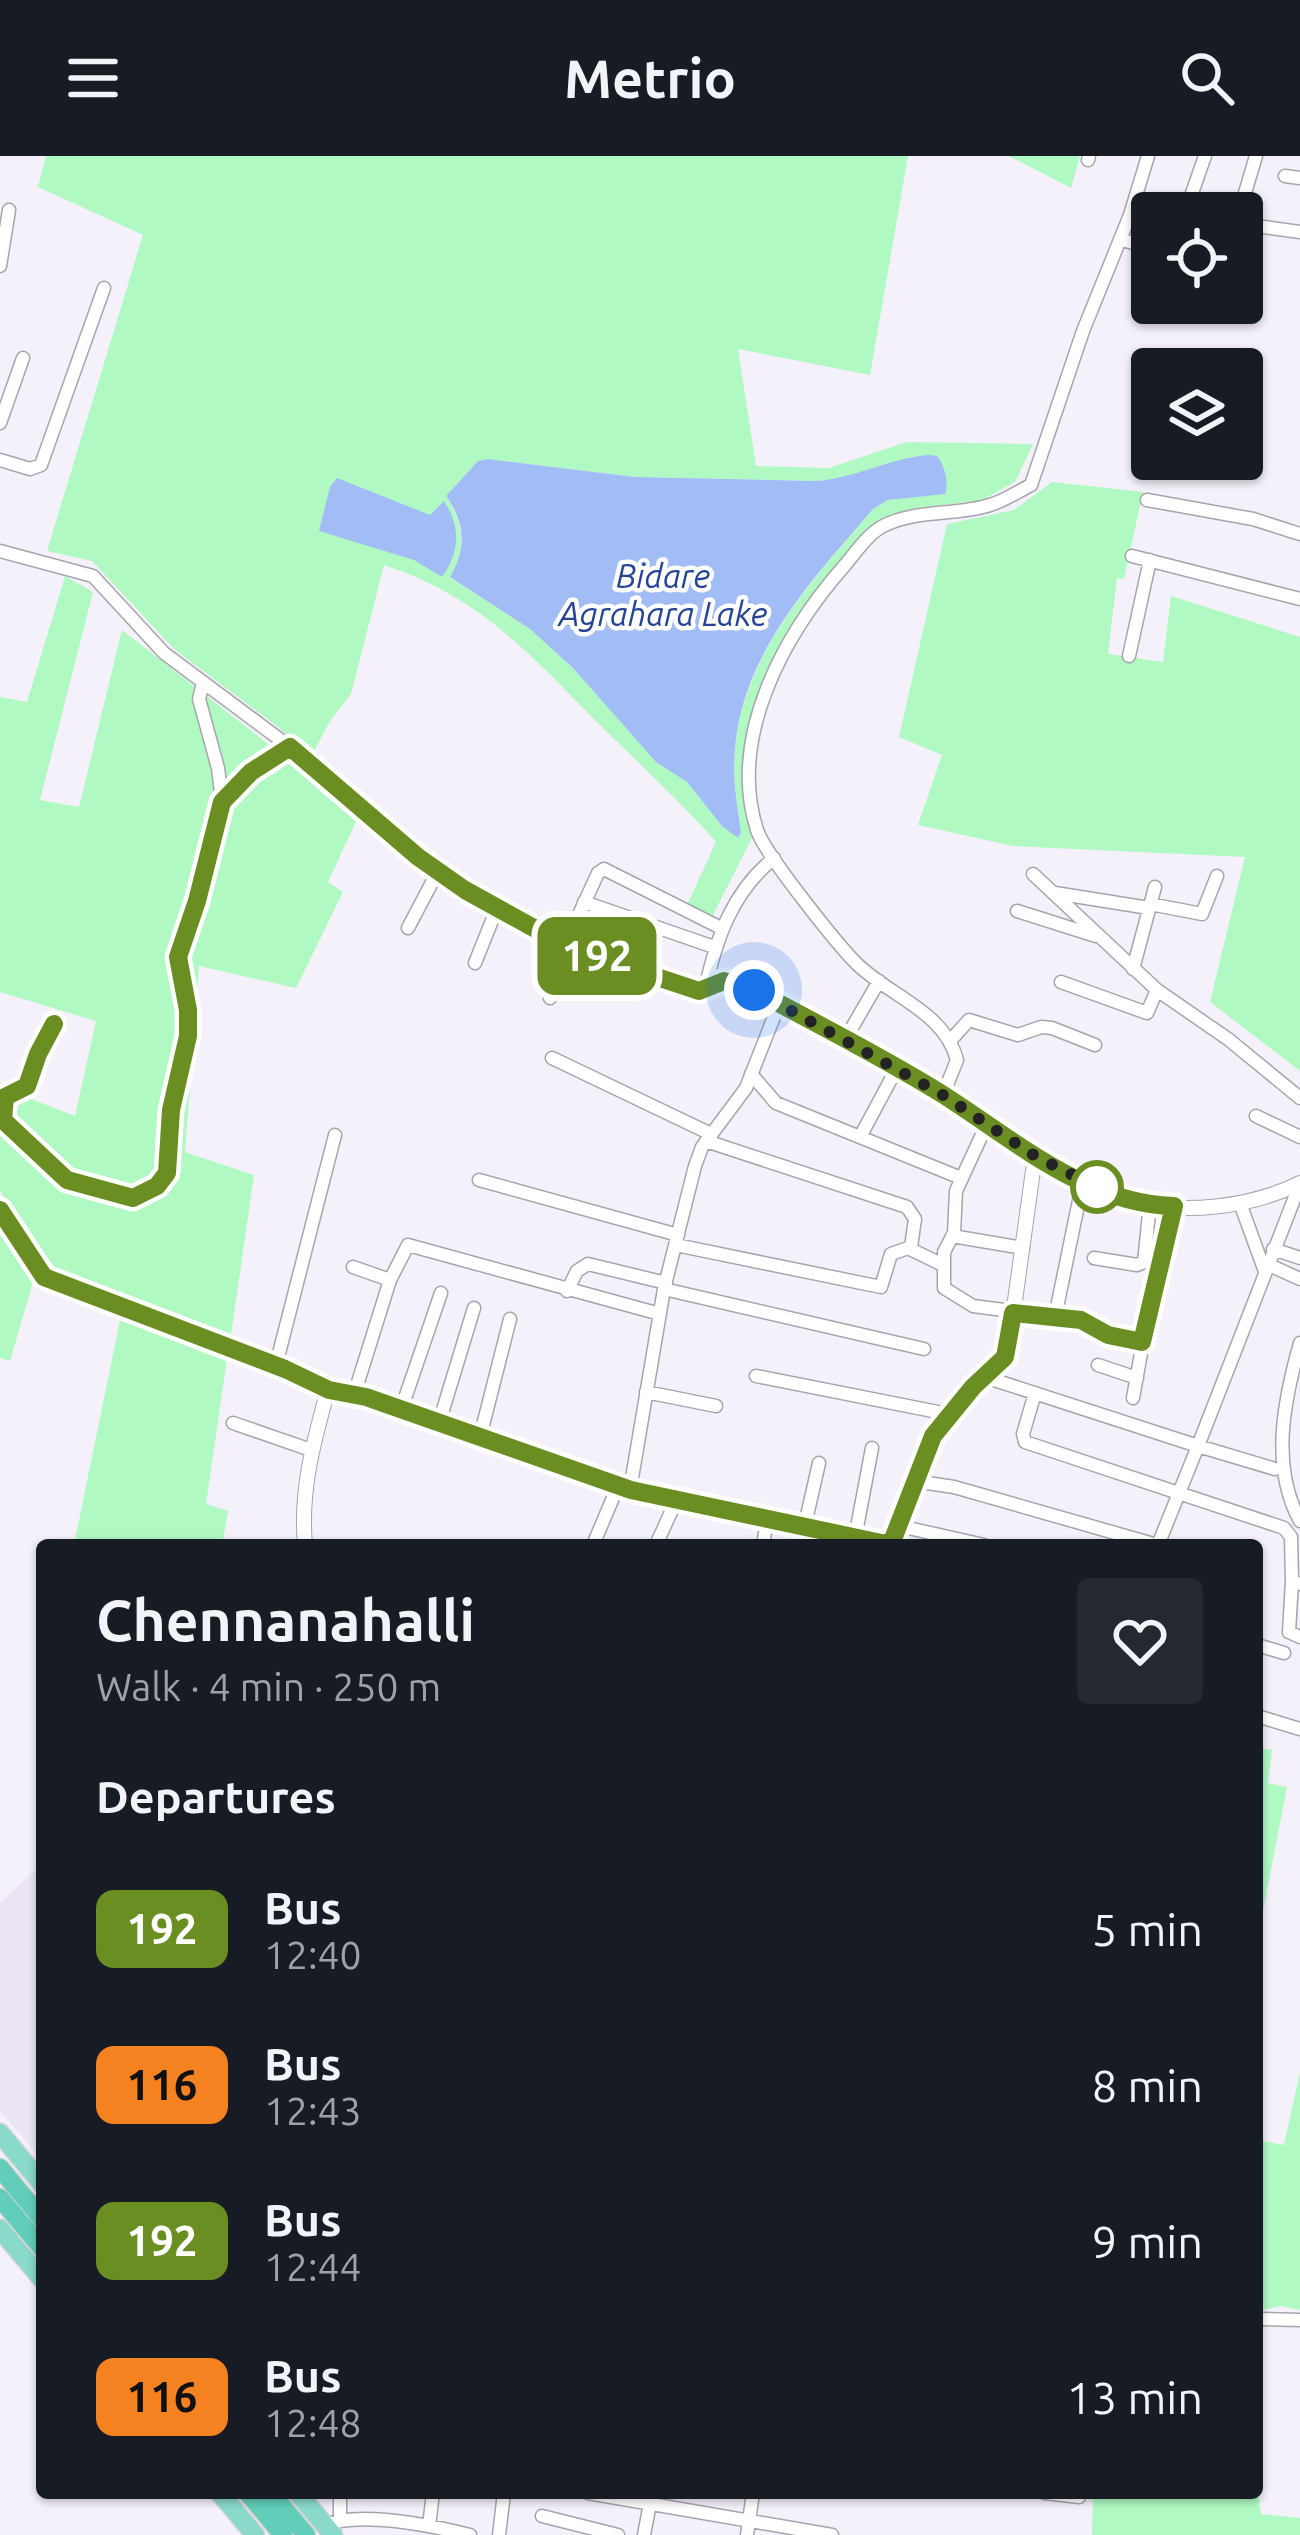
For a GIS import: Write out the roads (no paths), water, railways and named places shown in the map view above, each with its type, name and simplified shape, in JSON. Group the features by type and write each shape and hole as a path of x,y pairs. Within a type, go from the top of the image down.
{"highway":[{"path":"0,2168 34,2218"},
{"path":"0,2198 34,2218"},
{"path":"253,2499 283,2535"},
{"path":"280,2499 324,2530"}],"main road":[{"path":"0,2133 36,2177"},
{"path":"0,2229 36,2272"},
{"path":"225,2499 255,2535"},
{"path":"302,2499 324,2530"}],"street":[{"path":"943,1095 957,1060 938,1024 844,951 757,832 750,782 753,743 768,683 784,647 821,592 878,529 900,519 989,506 1030,485 1148,156"},
{"path":"1192,192 1205,156"},
{"path":"1249,192 1256,156"},
{"path":"1285,176 1300,178"},
{"path":"0,266 9,210"},
{"path":"1263,223 1300,232"},
{"path":"1120,239 1131,242"},
{"path":"0,460 31,469 41,465 104,288"},
{"path":"0,423 23,358"},
{"path":"1148,500 1253,519 1300,534"},
{"path":"0,551 93,576 164,653 290,747 438,871 567,946 705,990 730,982 779,1004 943,1095 1035,1156 1129,1201 1174,1206 1240,1202 1274,1196 1300,1183"},
{"path":"1132,556 1300,599"},
{"path":"1129,656 1150,560"},
{"path":"54,1024 27,1086 5,1097 1,1119 67,1180 133,1198 157,1186 167,1173 171,1110 188,1036 178,957 222,802 200,699 202,683"},
{"path":"222,802 251,772 290,747"},
{"path":"705,990 721,928 749,881 774,858"},
{"path":"550,998 584,902 604,869 721,928"},
{"path":"408,928 438,871"},
{"path":"1034,874 1157,990 1228,1039 1300,1098"},
{"path":"1054,892 1202,914 1217,876"},
{"path":"1133,969 1155,887"},
{"path":"584,902 714,947"},
{"path":"475,963 497,908"},
{"path":"1017,910 1102,938"},
{"path":"644,971 656,928"},
{"path":"846,1038 879,981"},
{"path":"1061,982 1147,1013 1157,990"},
{"path":"596,1539 624,1488 695,1166 709,1138 739,1100 779,1004"},
{"path":"950,1041 969,1020 1018,1035 1052,1028 1095,1045"},
{"path":"552,1058 709,1138 907,1207 915,1220 910,1249"},
{"path":"860,1137 897,1068"},
{"path":"751,1074 763,1084 770,1100 961,1178"},
{"path":"1256,1116 1300,1136"},
{"path":"986,1126 956,1192 952,1236 944,1252 947,1292 973,1306 1081,1320 1108,1335 1142,1342"},
{"path":"276,1366 334,1135"},
{"path":"892,1539 933,1436 1008,1352 1035,1156"},
{"path":"479,1180 677,1240 881,1287 891,1254 910,1249 943,1265"},
{"path":"1055,1317 1084,1181"},
{"path":"1160,1539 1300,1183"},
{"path":"1240,1202 1265,1267"},
{"path":"1094,1258 1144,1262 1150,1204"},
{"path":"1133,1398 1174,1206"},
{"path":"0,1210 44,1277 329,1390 355,1394 624,1488 860,1539"},
{"path":"952,1236 1023,1248"},
{"path":"355,1394 404,1246 660,1314"},
{"path":"1273,1249 1300,1258"},
{"path":"567,1291 588,1264 924,1349"},
{"path":"353,1267 390,1280"},
{"path":"1265,1267 1300,1279"},
{"path":"401,1410 441,1293"},
{"path":"439,1423 474,1309"},
{"path":"479,1437 510,1319"},
{"path":"1300,1343 1294,1383 1281,1413 1289,1502 1300,1521"},
{"path":"1098,1365 1137,1378"},
{"path":"756,1376 948,1414"},
{"path":"985,1377 1275,1469"},
{"path":"305,1539 302,1507 311,1450 329,1390"},
{"path":"646,1392 716,1406"},
{"path":"1035,1394 1025,1442 1284,1528 1291,1537 1296,1582 1289,1632 1300,1637"},
{"path":"233,1423 311,1450"},
{"path":"854,1538 872,1448"},
{"path":"1284,1452 1300,1457"},
{"path":"804,1529 819,1463"},
{"path":"914,1481 954,1487 1137,1539"},
{"path":"659,1539 676,1501"},
{"path":"764,1539 767,1521"},
{"path":"899,1526 957,1539"},
{"path":"1263,1648 1284,1653"},
{"path":"1263,1718 1300,1729"},
{"path":"1263,2319 1300,2320"},
{"path":"337,2499 324,2530 429,2526 470,2535"},
{"path":"429,2526 432,2499"},
{"path":"499,2535 503,2499"},
{"path":"644,2535 651,2499 748,2528 832,2535"},
{"path":"542,2516 617,2535"}],"water":[{"name":"Bidare Agrahara Lake","path":"937,456 942,464 945,494 888,500 873,509 806,590 767,648 741,713 735,748 738,838 722,826 687,782 656,762 573,668 530,629 450,577 462,536 446,496 478,461 635,477 815,481"},
{"path":"337,478 430,515 444,501 456,539 442,577 414,560 319,531 330,487"}]}
